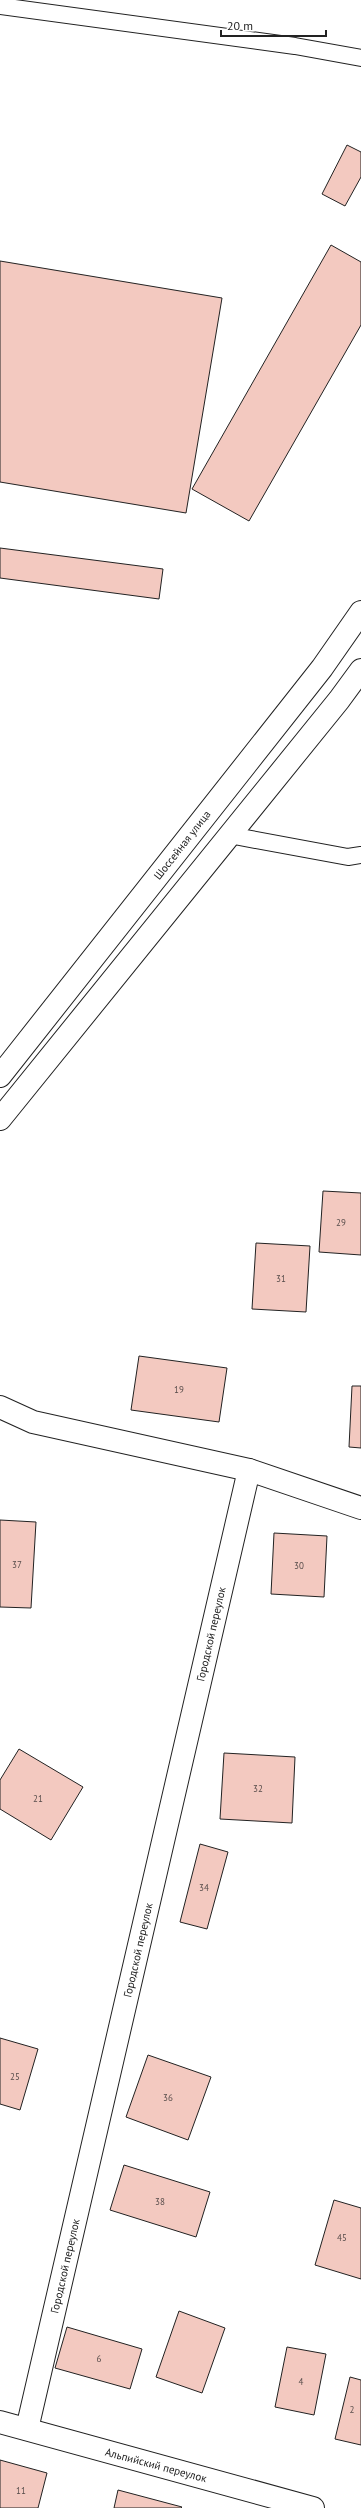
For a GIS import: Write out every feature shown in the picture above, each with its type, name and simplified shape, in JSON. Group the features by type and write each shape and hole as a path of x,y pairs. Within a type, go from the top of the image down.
{"street":[{"name":"Шоссейная улица","path":"0,1076 317,674 361,612"},
{"path":"0,1119 339,700 361,670"},
{"path":"0,1407 33,1422 249,1470 361,1508"},
{"name":"Городской переулок","path":"27,2430 249,1470"},
{"name":"Альпийский переулок","path":"0,2422 313,2508"}],"lane":[{"path":"0,6 295,46 361,58"},
{"path":"229,835 348,857 361,855"}],"building":[{"path":"347,145 361,152 361,177 345,206 322,194"},
{"path":"331,245 361,262 361,325 249,521 192,489"},
{"path":"0,261 222,298 186,513 0,482"},
{"path":"0,548 163,569 159,599 0,578"},
{"path":"323,1191 361,1193 361,1255 319,1252"},
{"path":"256,1243 310,1246 306,1312 252,1309"},
{"path":"139,1356 227,1368 219,1422 131,1410"},
{"path":"352,1386 361,1386 361,1448 349,1447"},
{"path":"0,1520 36,1522 31,1608 0,1607"},
{"path":"274,1533 327,1536 324,1597 271,1594"},
{"path":"19,1749 83,1787 51,1840 0,1809 0,1780"},
{"path":"224,1753 295,1757 292,1823 220,1819"},
{"path":"200,1844 228,1852 207,1929 180,1922"},
{"path":"0,2038 38,2049 20,2110 0,2104"},
{"path":"148,2055 211,2077 188,2140 126,2117"},
{"path":"124,2165 210,2192 196,2237 110,2210"},
{"path":"334,2200 361,2208 361,2279 315,2265"},
{"path":"179,2311 225,2328 202,2393 156,2377"},
{"path":"67,2327 142,2349 130,2389 55,2368"},
{"path":"287,2347 326,2354 314,2415 275,2407"},
{"path":"350,2377 361,2380 361,2445 335,2439"},
{"path":"0,2460 47,2473 38,2508 0,2508"},
{"path":"118,2490 182,2507 114,2508"}]}
